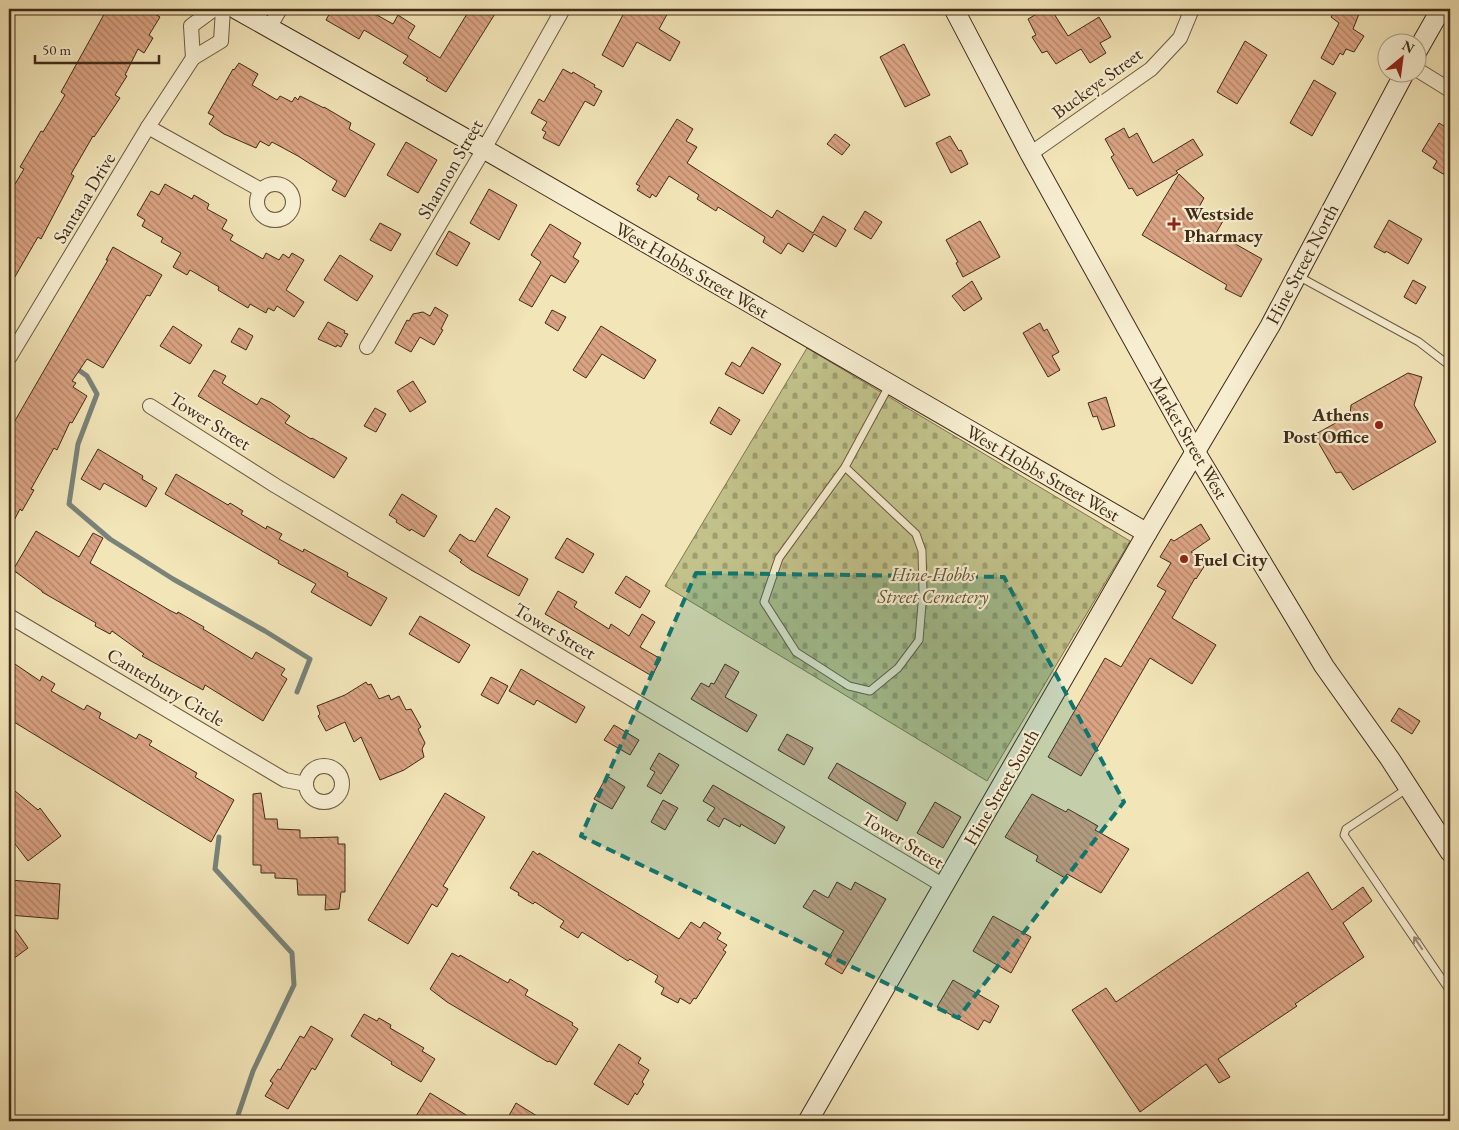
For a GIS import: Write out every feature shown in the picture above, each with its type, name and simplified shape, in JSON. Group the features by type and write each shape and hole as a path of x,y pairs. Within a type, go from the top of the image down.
{"street":[{"path":"193,58 191,26 214,9"},
{"name":"Santana Drive","path":"9,358 148,127 193,58 221,41 223,9"},
{"name":"West Hobbs Street West","path":"236,9 484,149 1147,533"},
{"path":"269,28 280,9"},
{"name":"Shannon Street","path":"367,347 484,149 563,9"},
{"name":"Market Street West","path":"954,9 1030,154 1196,453 1324,666 1450,852"},
{"name":"Buckeye Street","path":"1030,154 1151,69 1180,38 1192,9"},
{"path":"1426,35 1441,9"},
{"path":"1426,75 1450,90"},
{"name":"Hine Street North","path":"1196,453 1270,326 1296,274 1401,82"},
{"path":"148,127 261,190"},
{"name":"Tower Street","path":"150,406 276,486 944,886"},
{"name":"Hine Street South","path":"808,1121 1147,533 1196,453"},
{"name":"Canterbury Circle","path":"9,616 286,780 306,784"}],"lane":[{"path":"1296,274 1412,338 1450,366"},
{"path":"845,467 916,534 922,551 923,592 919,640 898,668 870,691 848,686 796,652 764,602 779,558 845,467 890,384"},
{"path":"1408,788 1346,829 1344,835 1450,991"}],"highlighted area":[{"path":"696,573 1004,577 1124,802 958,1018 581,836"}],"green space":[{"name":"Hine-Hobbs Street Cemetery","path":"807,348 1130,541 987,781 665,586"}],"building":[{"path":"107,9 146,9 160,17 149,35 153,38 144,53 138,49 125,75 127,76 115,95 120,98 93,136 71,174 74,176 41,239 38,237 9,287 9,194 24,169 20,167 65,95 61,92"},
{"path":"332,9 366,9 393,24 398,15 415,26 408,38 440,58 470,9 498,9 446,92 426,80 428,78 403,63 408,56 364,30 359,39 326,20"},
{"path":"626,9 670,9 659,29 680,42 670,61 637,42 623,67 602,55"},
{"path":"1045,9 1051,9 1068,36 1099,17 1111,37 1100,43 1106,53 1090,63 1081,49 1056,64 1047,51 1042,53 1032,37 1036,35 1028,19"},
{"path":"1336,9 1350,9 1359,14 1353,29 1364,36 1354,52 1346,49 1343,55 1340,53 1333,65 1321,58 1339,23 1331,17"},
{"path":"1245,41 1267,55 1237,104 1217,92"},
{"path":"904,44 930,95 905,107 880,57"},
{"path":"239,63 258,74 252,85 277,100 280,96 292,102 295,97 298,100 300,96 324,107 351,123 349,129 375,144 345,197 332,190 337,181 272,142 269,146 260,141 256,148 224,134 209,124 214,116 208,113 233,69"},
{"path":"563,69 572,74 573,72 602,91 594,106 585,101 559,146 543,138 546,132 542,130 547,122 531,113 539,99 544,102"},
{"path":"1314,80 1336,93 1312,136 1290,123"},
{"path":"677,119 693,129 686,141 697,147 687,163 772,218 777,210 813,233 823,216 846,230 836,247 814,234 803,252 788,243 781,254 763,242 765,237 718,207 716,211 697,199 699,195 669,176 656,197 652,194 650,198 637,190 640,186 636,184"},
{"path":"1439,123 1450,130 1450,178 1433,168 1437,161 1422,151"},
{"path":"1124,128 1129,138 1137,133 1153,163 1193,139 1203,155 1176,171 1178,173 1137,196 1132,188 1129,189 1111,157 1114,155 1105,139"},
{"path":"835,134 850,145 842,155 827,144"},
{"path":"950,136 959,151 961,150 968,164 951,173 936,143"},
{"path":"406,142 437,160 418,193 387,175"},
{"path":"1179,174 1204,198 1199,207 1223,221 1216,233 1262,259 1241,297 1225,289 1227,285 1142,235"},
{"path":"165,184 192,199 194,195 209,204 207,209 227,220 222,229 233,235 230,240 263,259 266,253 279,260 283,254 289,258 292,253 304,260 286,290 304,302 294,317 277,306 274,311 268,308 266,313 250,304 248,308 218,290 219,287 190,270 187,275 173,267 181,253 161,242 163,238 142,226 145,220 137,215 151,191 159,195"},
{"path":"489,189 517,205 499,240 470,223"},
{"path":"865,211 882,222 871,239 854,229"},
{"path":"1389,220 1422,239 1408,264 1386,251 1385,253 1374,247"},
{"path":"980,221 1000,257 963,277 956,263 958,262 946,240"},
{"path":"380,223 401,234 391,251 370,240"},
{"path":"550,224 581,243 573,257 579,261 565,283 551,275 532,307 519,300 541,262 531,255"},
{"path":"449,231 470,243 457,266 436,254"},
{"path":"113,247 162,275 150,296 147,295 103,368 87,359 72,381 76,383 73,387 87,396 72,423 70,422 57,450 54,448 31,489 34,490 22,511 20,509 9,530 9,431 108,260 106,260"},
{"path":"340,255 373,276 357,301 324,280"},
{"path":"1413,280 1426,287 1416,304 1404,297"},
{"path":"972,281 982,299 964,311 952,296"},
{"path":"435,307 448,315 441,329 443,330 434,345 420,337 411,352 395,343 407,320 409,321 413,314 423,312 430,316"},
{"path":"552,310 566,317 558,331 545,323"},
{"path":"328,322 348,334 341,347 337,345 336,347 318,339"},
{"path":"1040,323 1044,331 1047,329 1059,352 1052,356 1060,370 1048,377 1023,333"},
{"path":"173,326 202,345 190,364 160,346"},
{"path":"601,326 656,360 644,379 602,354 586,378 573,370"},
{"path":"239,328 253,336 246,350 231,342"},
{"path":"752,347 781,364 763,394 725,374 732,362 740,367"},
{"path":"214,370 226,376 222,383 257,405 261,398 270,402 290,416 285,423 347,458 334,478 198,396"},
{"name":"Athens Post Office","path":"1408,373 1422,377 1414,405 1436,442 1353,490 1341,472 1336,473 1314,435 1350,415 1351,405"},
{"path":"413,381 426,402 410,412 397,391"},
{"path":"1106,397 1115,426 1102,430 1097,416 1093,417 1088,403"},
{"path":"719,407 740,420 731,435 710,423"},
{"path":"375,408 386,414 376,432 364,426"},
{"path":"98,449 143,476 142,479 157,488 146,507 104,483 100,490 81,479"},
{"path":"176,474 228,505 230,503 243,511 241,514 266,529 267,526 282,534 279,539 303,552 304,549 348,573 347,576 387,598 371,626 311,592 316,584 165,494"},
{"path":"402,494 437,516 424,537 411,529 410,531 389,515"},
{"path":"496,508 510,517 487,556 528,579 519,596 471,570 460,562 462,560 449,551 460,534 475,542"},
{"path":"1201,524 1210,539 1191,552 1207,562 1195,578 1172,618 1216,645 1192,684 1150,658 1081,776 1048,757 1105,658 1121,667 1166,591 1157,586 1171,563 1160,557 1171,539 1174,541"},
{"path":"36,531 79,557 93,533 103,538 90,563 169,610 177,614 178,612 204,627 203,629 252,659 256,652 285,669 281,675 287,679 263,721 205,685 203,690 142,656 144,654 112,631 110,634 95,626 96,623 42,592 13,570"},
{"path":"567,538 594,554 583,573 555,558"},
{"path":"626,576 650,591 640,608 615,593"},
{"path":"558,591 577,602 574,607 609,629 611,624 629,636 642,614 655,622 640,647 661,659 652,676 545,614"},
{"path":"420,616 470,645 459,663 409,634"},
{"path":"9,660 40,681 42,676 55,684 51,691 84,710 87,705 101,713 99,718 136,739 139,734 152,741 149,745 197,773 195,777 234,800 211,842 9,719"},
{"path":"725,664 739,672 725,697 757,715 747,732 691,699 701,683 709,687 711,683 714,684"},
{"path":"521,669 585,707 576,723 537,700 534,705 509,691"},
{"path":"491,677 508,686 498,704 481,695"},
{"path":"366,682 368,685 371,684 379,699 389,695 391,700 399,696 406,710 411,709 421,727 418,729 425,743 422,749 424,757 404,770 380,780 361,737 354,742 345,722 326,731 318,716 320,714 317,706 345,695"},
{"path":"1399,708 1420,721 1412,734 1391,721"},
{"path":"614,725 639,740 630,755 604,740"},
{"path":"787,734 813,748 804,765 778,750"},
{"path":"659,753 679,765 661,794 647,786 655,772 650,769"},
{"path":"837,763 906,803 897,821 828,778"},
{"path":"607,776 625,787 612,809 594,799"},
{"path":"713,785 785,827 775,844 741,824 740,827 724,818 719,827 707,820 715,808 703,801"},
{"path":"9,786 38,810 40,808 61,836 28,861 9,836"},
{"path":"261,793 265,819 277,819 278,829 300,830 300,838 338,837 338,844 345,844 345,892 341,892 339,909 325,910 326,895 298,895 297,879 275,878 275,873 261,873 261,865 253,865 253,794"},
{"path":"445,793 485,817 443,886 448,889 437,907 432,904 408,944 368,920"},
{"path":"1032,794 1066,812 1068,809 1098,826 1095,830 1129,849 1101,893 1067,874 1065,878 1036,861 1038,856 1005,837"},
{"path":"663,800 678,808 665,830 651,822"},
{"path":"935,802 961,817 943,848 917,833"},
{"path":"533,851 679,939 691,922 700,928 704,922 721,933 717,939 727,945 723,950 726,952 696,999 694,998 690,1004 680,998 678,1003 661,994 664,988 655,982 658,976 630,959 628,961 582,932 578,938 560,927 564,921 535,902 533,904 518,895 519,893 510,888"},
{"path":"1308,872 1332,910 1363,887 1372,901 1343,923 1364,957 1295,1004 1297,1006 1218,1059 1230,1077 1219,1083 1206,1064 1140,1112 1072,1010 1106,988 1116,1002"},
{"path":"10,880 60,884 58,919 9,915"},
{"path":"837,882 851,890 855,882 886,899 842,974 825,964 844,931 803,907 814,890 828,898"},
{"path":"993,916 1031,937 1011,973 973,951"},
{"path":"9,921 28,948 9,962"},
{"path":"452,953 459,957 460,955 508,983 510,979 528,990 525,995 573,1023 572,1025 578,1029 556,1065 447,1002 430,989"},
{"path":"953,980 999,1006 990,1023 984,1020 978,1030 937,1007"},
{"path":"364,1014 377,1021 379,1018 391,1025 390,1028 424,1048 422,1051 435,1059 421,1082 351,1036"},
{"path":"311,1026 333,1039 315,1070 312,1068 288,1109 265,1096 273,1083 270,1081 278,1069 280,1070 300,1036 304,1038"},
{"path":"619,1044 641,1058 638,1063 649,1070 642,1082 644,1084 637,1095 635,1093 628,1105 594,1084"},
{"path":"430,1093 476,1121 413,1121"},
{"path":"516,1103 545,1121 506,1121"}],"waterway":[{"path":"80,371 87,376 97,394 78,444 69,504 110,539 173,579 310,659 297,692"},
{"path":"219,837 215,869 292,953 294,985 253,1071 236,1121"}],"place":[{"name":"Westside Pharmacy","path":"1174,224"},
{"name":"Athens Post Office","path":"1379,425"},
{"name":"Fuel City","path":"1184,559"}]}
